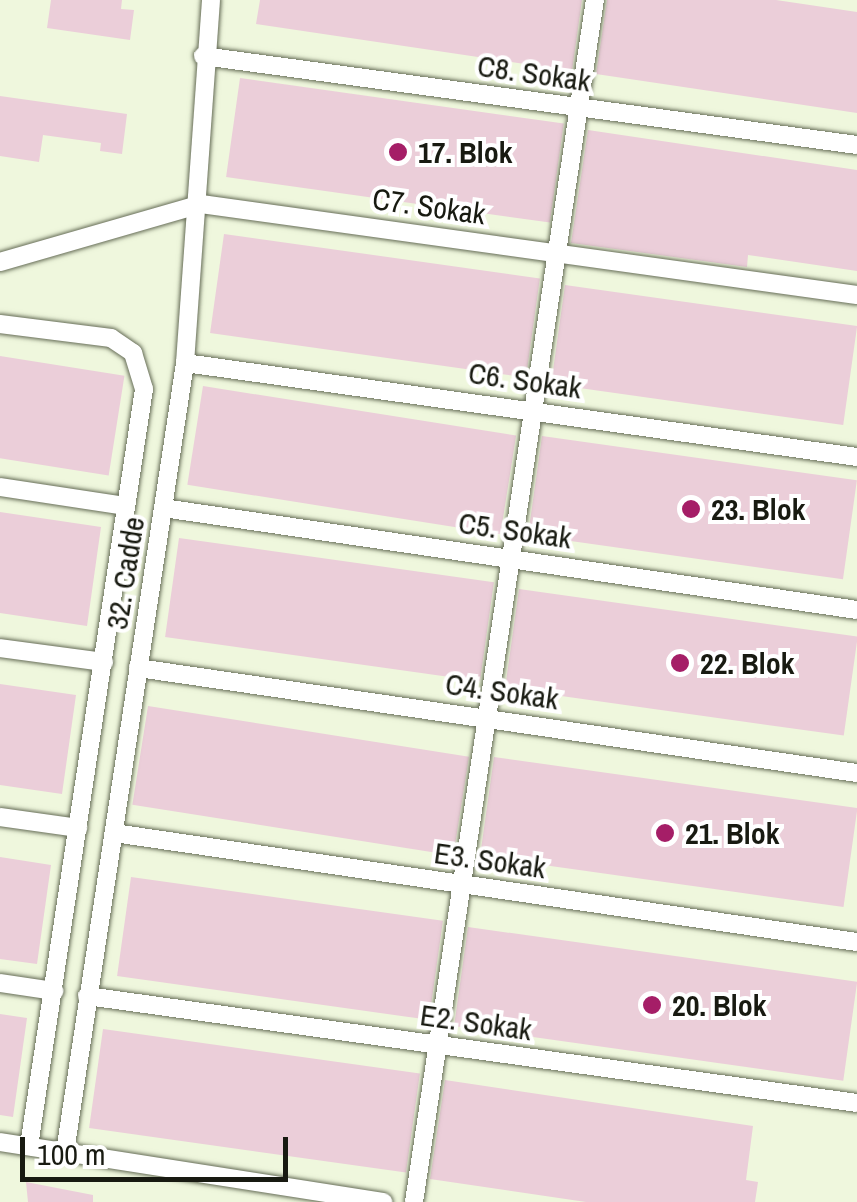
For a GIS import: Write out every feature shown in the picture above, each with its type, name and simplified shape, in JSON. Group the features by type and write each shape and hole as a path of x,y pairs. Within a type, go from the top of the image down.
{"street":[{"name":"32. Cadde","path":"65,1152 185,363 201,204 203,56 211,0"},
{"path":"414,1202 595,0"},
{"name":"C8. Sokak","path":"203,56 857,145"},
{"name":"C7. Sokak","path":"0,262 201,204 857,295"},
{"name":"32. Cadde","path":"0,324 111,338 133,352 144,389 29,1146"},
{"name":"C6. Sokak","path":"185,363 533,408 857,458"},
{"path":"0,487 126,506"},
{"name":"C5. Sokak","path":"164,508 511,556 857,610"},
{"path":"0,648 104,662"},
{"name":"C4. Sokak","path":"138,668 857,773"},
{"path":"0,817 78,828"},
{"name":"E3. Sokak","path":"114,833 857,942"},
{"path":"0,983 54,990"},
{"name":"E2. Sokak","path":"87,996 857,1104"},
{"path":"0,1142 382,1202"}],"building":[{"path":"51,0 122,0 121,9 134,10 130,40 47,28"},
{"path":"260,0 582,0 572,71 256,24"},
{"path":"607,0 776,0 857,12 857,113 596,74"},
{"name":"17. Blok","path":"240,78 564,124 550,223 226,177"},
{"path":"0,96 127,114 122,154 100,151 101,143 43,135 39,162 0,156"},
{"path":"588,130 857,170 857,271 748,255 747,267 571,243"},
{"path":"224,234 540,278 526,377 210,333"},
{"path":"565,285 857,326 843,425 551,384"},
{"path":"0,356 124,376 109,475 0,458"},
{"path":"203,386 516,436 500,534 187,485"},
{"name":"23. Blok","path":"542,436 857,480 843,579 528,535"},
{"path":"0,512 101,527 87,626 0,613"},
{"path":"179,538 494,582 480,681 165,637"},
{"name":"22. Blok","path":"519,589 857,637 844,736 505,688"},
{"path":"0,684 76,695 62,794 0,785"},
{"path":"148,706 469,757 453,856 132,805"},
{"name":"21. Blok","path":"494,757 857,808 844,907 480,856"},
{"path":"0,857 51,865 37,964 0,959"},
{"path":"131,877 443,921 429,1020 117,976"},
{"name":"20. Blok","path":"468,927 857,982 843,1081 454,1026"},
{"path":"0,1014 27,1018 13,1117 0,1115"},
{"path":"103,1029 420,1074 406,1173 89,1128"},
{"path":"445,1080 753,1126 746,1180 758,1182 755,1202 586,1202 430,1179"},
{"path":"26,1182 93,1195 93,1202 28,1202"}],"place":[{"name":"17. Blok","path":"398,152"},
{"name":"23. Blok","path":"691,509"},
{"name":"22. Blok","path":"680,663"},
{"name":"21. Blok","path":"665,833"},
{"name":"20. Blok","path":"652,1005"}]}
